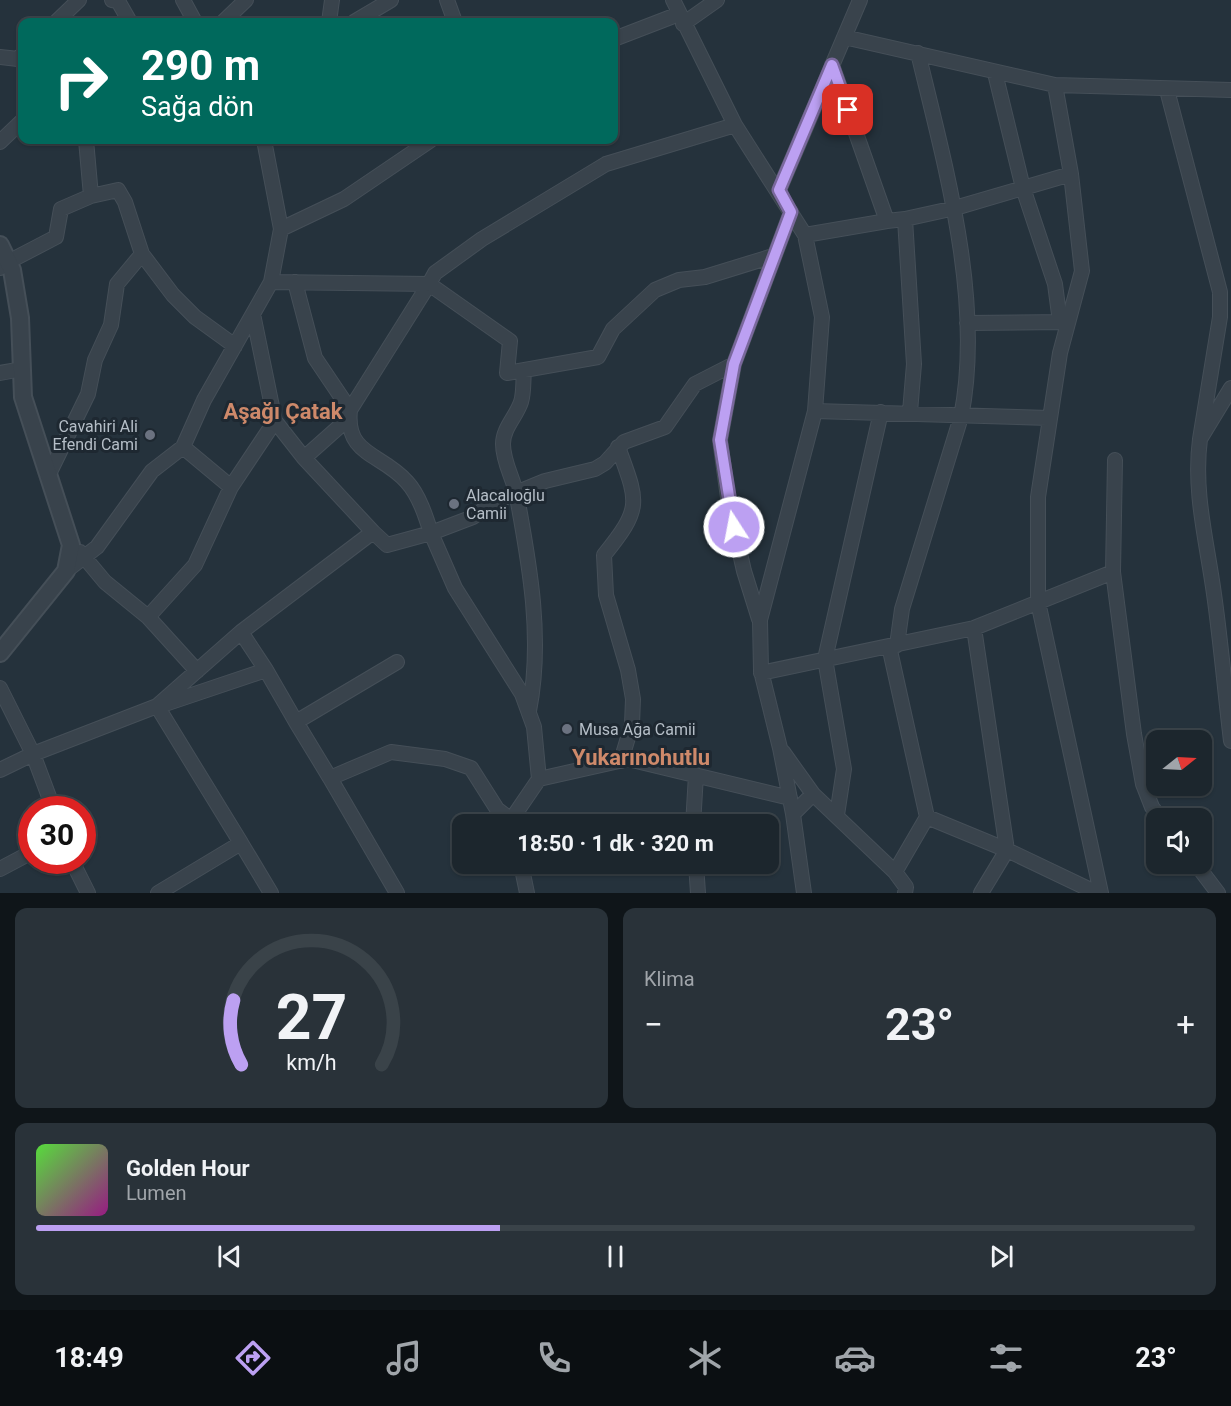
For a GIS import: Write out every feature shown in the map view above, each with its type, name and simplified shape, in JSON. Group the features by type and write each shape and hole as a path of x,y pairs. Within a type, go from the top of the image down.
{"street":[{"path":"60,18 79,0"},
{"path":"112,0 118,2 128,18"},
{"path":"183,0 193,18"},
{"path":"227,18 246,0"},
{"path":"330,18 332,0"},
{"path":"361,18 391,0"},
{"path":"447,0 454,18"},
{"path":"673,0 735,125 779,190 805,235 822,317 815,411 760,620 761,673 790,798 804,893"},
{"path":"618,38 681,19 717,0"},
{"path":"779,190 860,0"},
{"path":"844,37 1055,85 1167,90 1231,90"},
{"path":"895,872 927,817 893,646 902,609 961,417 967,388 968,323 955,208 918,53"},
{"path":"0,57 18,59"},
{"path":"832,65 887,221"},
{"path":"995,73 1023,188 1055,284 1064,322"},
{"path":"1055,85 1071,174 1082,271 1064,322 1038,497 1038,602 1099,893"},
{"path":"1167,90 1220,292 1220,317 1200,439 1197,483 1200,517 1214,594 1231,741"},
{"path":"0,142 18,125"},
{"path":"304,458 350,414 435,273 482,239 606,164 735,125"},
{"path":"87,144 91,196"},
{"path":"0,653 66,571 97,547 152,471 183,447 204,400 272,282 281,229 265,144"},
{"path":"281,229 344,199 425,144"},
{"path":"805,235 905,219 955,208 1071,174"},
{"path":"4,265 56,237 62,209 110,189 118,190 125,202 142,254 173,295 195,317 235,346"},
{"path":"760,620 744,571 729,505 720,440 734,364 791,212"},
{"path":"905,219 914,364 910,412"},
{"path":"0,245 20,318 23,397 71,545 66,571"},
{"path":"48,476 88,394 95,360 111,325 117,284 142,254"},
{"path":"272,282 429,284 510,341 507,373 598,357 613,329 655,290 679,280 705,277 773,256"},
{"path":"295,282 315,358 350,414 348,427 354,441 409,483 455,588 522,694 534,727 539,779 518,814"},
{"path":"253,314 275,421 304,458 387,545 431,533 473,517 496,501 545,481 595,469 613,456 618,447 665,427 694,384 734,364"},
{"path":"968,323 1064,322"},
{"path":"0,373 22,369"},
{"path":"524,370 521,401 504,433 503,446 516,493 530,574 535,638 535,682 529,713"},
{"path":"1200,439 1231,388"},
{"path":"815,411 910,412 961,417 1049,418"},
{"path":"837,815 844,769 825,659 881,412"},
{"path":"148,617 195,565 231,487 275,421"},
{"path":"183,447 231,487"},
{"path":"618,447 633,485 635,506 624,530 604,555 606,595 628,670 633,699 632,724 621,761"},
{"path":"1115,460 1113,572 1138,759 1143,784 1153,808"},
{"path":"157,706 241,632 373,532"},
{"path":"71,545 84,556 105,582 148,617 197,671"},
{"path":"761,673 974,628 1113,572"},
{"path":"974,628 1007,850 981,893"},
{"path":"241,632 266,670 397,893"},
{"path":"296,722 397,662"},
{"path":"0,770 33,754 157,706 266,670"},
{"path":"0,688 33,754 49,796"},
{"path":"157,706 271,893"},
{"path":"780,748 813,794 895,872 910,891"},
{"path":"330,778 391,752 445,759 471,768 502,814"},
{"path":"539,779 628,759 790,798"},
{"path":"694,814 696,775"},
{"path":"793,814 813,794"},
{"path":"927,817 1007,850 1099,893"},
{"path":"158,893 241,843"},
{"path":"0,869 18,859"},
{"path":"78,874 88,893"},
{"path":"523,874 527,893"},
{"path":"697,874 698,893"},
{"path":"1204,874 1218,893"}],"place":[{"name":"Cavahiri Ali Efendi Cami","path":"150,435"},
{"name":"Alacalıoğlu Camii","path":"454,504"},
{"name":"Musa Ağa Camii","path":"567,729"}],"district":[{"name":"Aşağı Çatak","path":"283,411"},
{"name":"Yukarınohutlu","path":"641,757"}],"route":[{"path":"734,527 720,440 734,364 791,212 779,190 832,65 848,110"}]}
